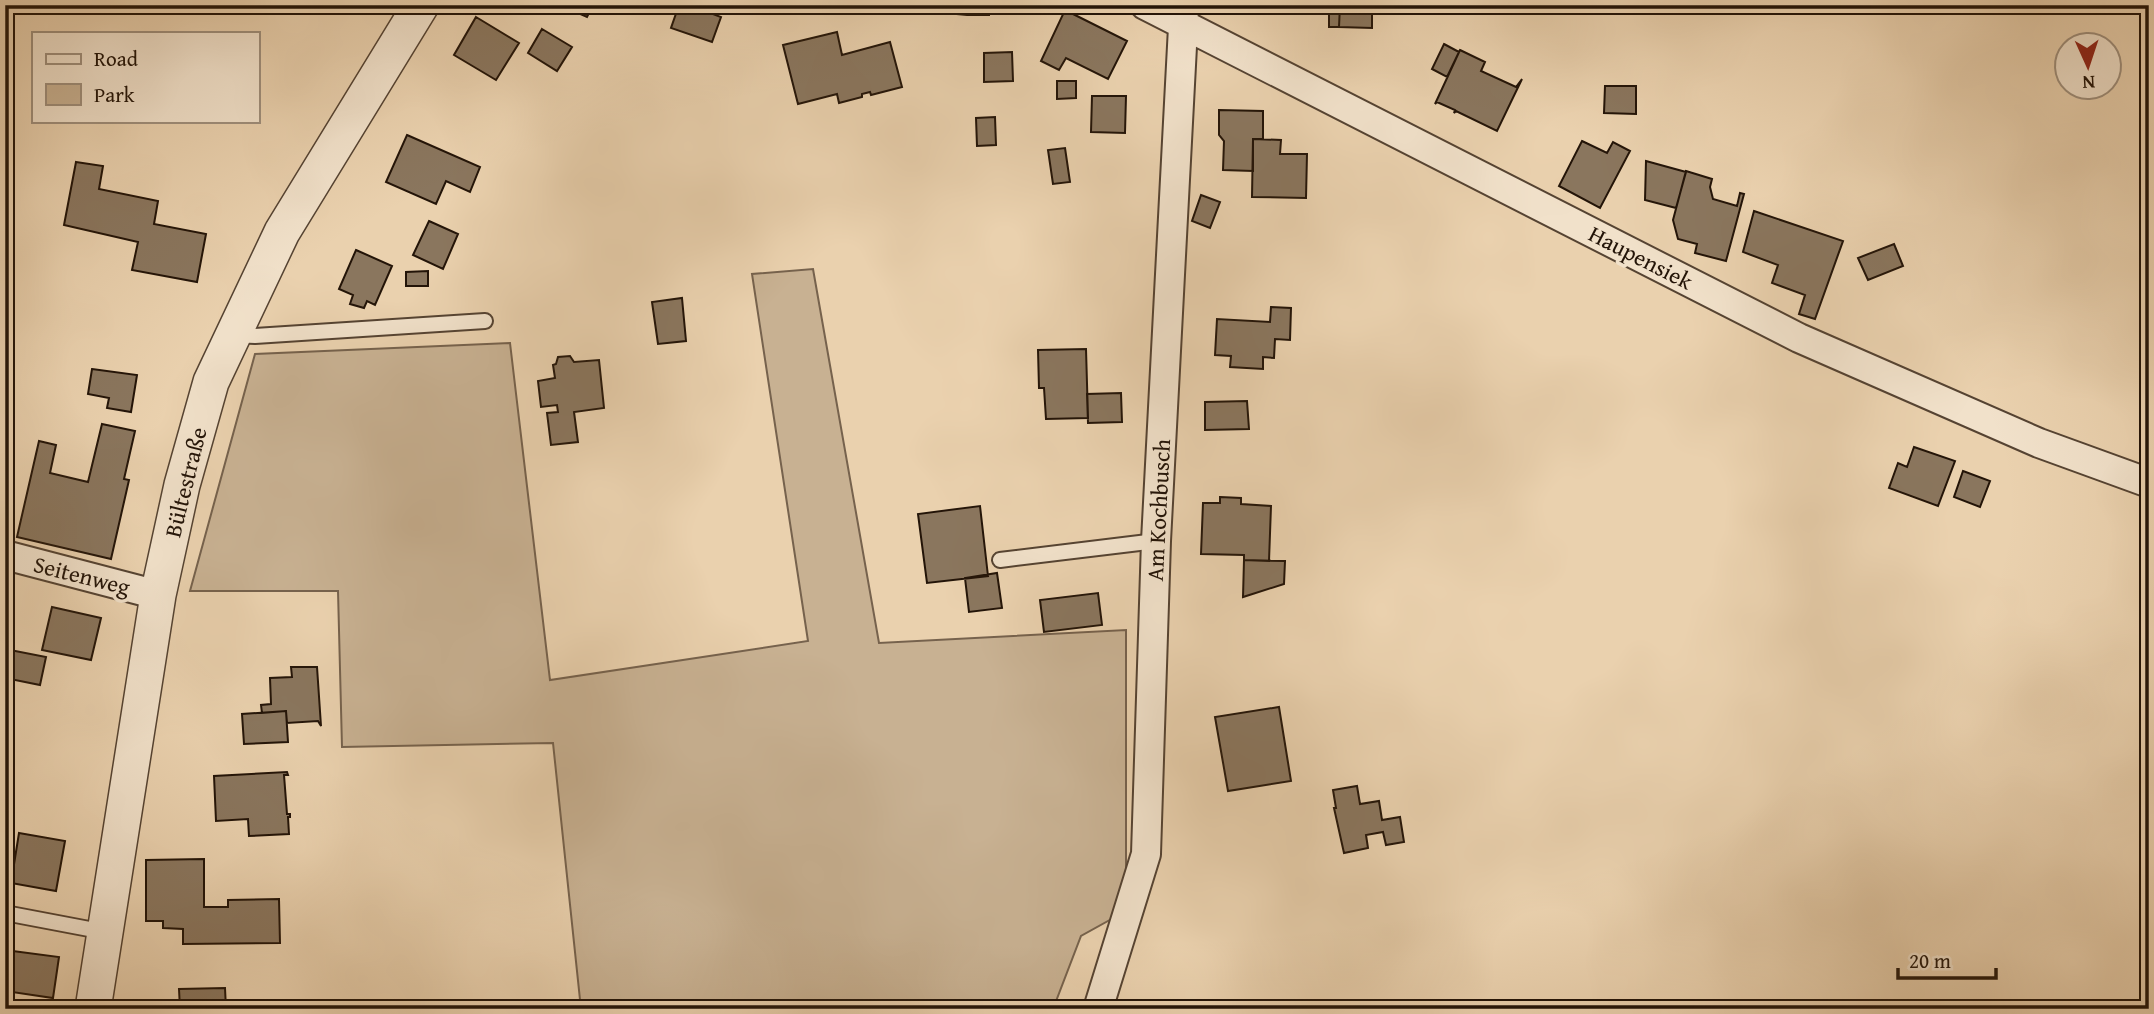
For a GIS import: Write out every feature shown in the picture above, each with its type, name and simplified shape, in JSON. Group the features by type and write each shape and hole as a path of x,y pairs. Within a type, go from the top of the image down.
{"street":[{"name":"Bültestraße","path":"93,1009 158,595 185,472 211,382 282,232 421,5"},
{"name":"Haupensiek","path":"1144,5 1184,15 1799,338 2039,443 2149,482"},
{"name":"Am Kochbusch","path":"1098,1009 1146,854 1156,541 1184,15"},
{"name":"Seitenweg","path":"5,555 158,595"}],"lane":[{"path":"232,335 255,336 485,321"},
{"path":"1000,560 1156,541"},
{"path":"5,913 105,932"}],"green space":[{"path":"813,269 879,643 1126,630 1126,911 1081,936 1053,1009 581,1009 553,743 342,747 338,591 190,591 255,354 510,343 550,680 808,641 752,274"}],"building":[{"path":"560,5 593,5 587,17"},
{"path":"679,5 689,5 721,17 712,42 671,28"},
{"path":"925,5 989,5 989,15 925,11"},
{"path":"1340,5 1372,5 1372,28 1339,27"},
{"path":"1340,5 1339,27 1329,27 1329,6 1307,6"},
{"path":"1065,10 1127,41 1108,79 1066,58 1059,70 1041,61"},
{"path":"476,17 519,43 496,80 454,55"},
{"path":"542,29 572,47 557,71 528,53"},
{"path":"837,32 842,55 890,42 902,87 871,95 870,92 862,94 862,97 839,103 837,94 798,104 783,45"},
{"path":"1444,44 1459,52 1447,77 1432,69"},
{"path":"1460,50 1485,62 1481,71 1516,87 1522,79 1497,131 1456,111 1454,113 1455,110 1437,102 1435,104"},
{"path":"1012,52 1013,81 984,82 984,53"},
{"path":"1057,81 1076,81 1076,98 1057,99"},
{"path":"1605,86 1636,86 1636,114 1604,113"},
{"path":"1092,96 1126,96 1125,133 1091,132"},
{"path":"1219,110 1263,111 1263,139 1253,139 1253,171 1223,170 1224,141 1219,135"},
{"path":"995,117 996,145 977,146 976,118"},
{"path":"407,135 480,167 470,192 446,181 436,204 386,182"},
{"path":"1253,139 1281,140 1280,154 1307,154 1306,198 1252,197"},
{"path":"1582,141 1607,153 1613,142 1630,151 1600,208 1559,186"},
{"path":"1065,148 1070,182 1053,184 1048,150"},
{"path":"1646,161 1686,172 1676,208 1645,200"},
{"path":"76,162 103,166 99,189 158,201 154,224 206,234 197,282 132,270 138,242 64,225"},
{"path":"1686,171 1712,179 1710,187 1713,199 1737,206 1740,193 1744,194 1726,261 1695,253 1697,244 1678,239 1673,220"},
{"path":"1201,195 1220,202 1210,228 1192,221"},
{"path":"1754,211 1843,241 1815,319 1799,314 1805,295 1772,283 1778,265 1743,252"},
{"path":"429,221 458,234 443,269 413,255"},
{"path":"1894,244 1903,266 1868,280 1858,258"},
{"path":"356,250 392,266 375,305 367,301 364,308 350,304 353,295 339,289"},
{"path":"428,271 428,286 406,286 406,272"},
{"path":"682,298 686,341 658,344 652,302"},
{"path":"1271,307 1291,308 1290,340 1275,339 1274,358 1263,357 1263,369 1230,367 1231,356 1215,355 1217,319 1270,322"},
{"path":"1086,349 1088,418 1046,419 1044,388 1039,388 1038,350"},
{"path":"570,356 574,362 599,360 604,408 574,412 578,442 551,445 547,413 558,412 557,405 541,407 538,381 555,378 553,365 558,357"},
{"path":"92,369 137,375 131,412 107,408 109,398 88,394"},
{"path":"1121,393 1122,422 1088,423 1087,394"},
{"path":"1247,401 1249,429 1205,430 1205,402"},
{"path":"102,424 135,431 124,479 129,480 111,559 17,537 39,441 56,445 50,473 88,482"},
{"path":"1914,447 1955,461 1938,506 1889,488 1898,463 1907,467"},
{"path":"1963,471 1990,481 1980,507 1954,497"},
{"path":"1220,497 1241,498 1241,504 1271,506 1269,561 1244,560 1244,555 1201,554 1203,503 1220,503"},
{"path":"980,506 988,576 927,583 918,514"},
{"path":"1244,560 1285,561 1284,584 1243,597"},
{"path":"997,573 1002,608 969,612 965,578"},
{"path":"1098,593 1102,625 1044,632 1040,600"},
{"path":"52,607 101,618 91,660 42,650"},
{"path":"5,649 46,657 40,685 5,678"},
{"path":"291,667 317,667 321,726 318,721 287,723 286,711 262,713 261,705 271,704 270,678 292,677"},
{"path":"1279,707 1291,781 1228,791 1215,717"},
{"path":"286,711 288,742 244,744 242,714"},
{"path":"287,772 288,775 284,775 287,814 290,814 289,834 249,836 248,819 216,821 214,776"},
{"path":"1357,786 1360,804 1379,801 1382,820 1400,817 1404,842 1386,845 1383,832 1366,835 1368,848 1344,853 1334,808 1333,790"},
{"path":"19,833 65,841 56,891 11,883"},
{"path":"204,859 204,907 228,907 228,900 279,899 280,943 183,944 183,929 163,928 163,921 146,921 146,860"},
{"path":"5,950 59,957 53,998 5,991"},
{"path":"225,988 226,1009 180,1009 179,989"}]}
